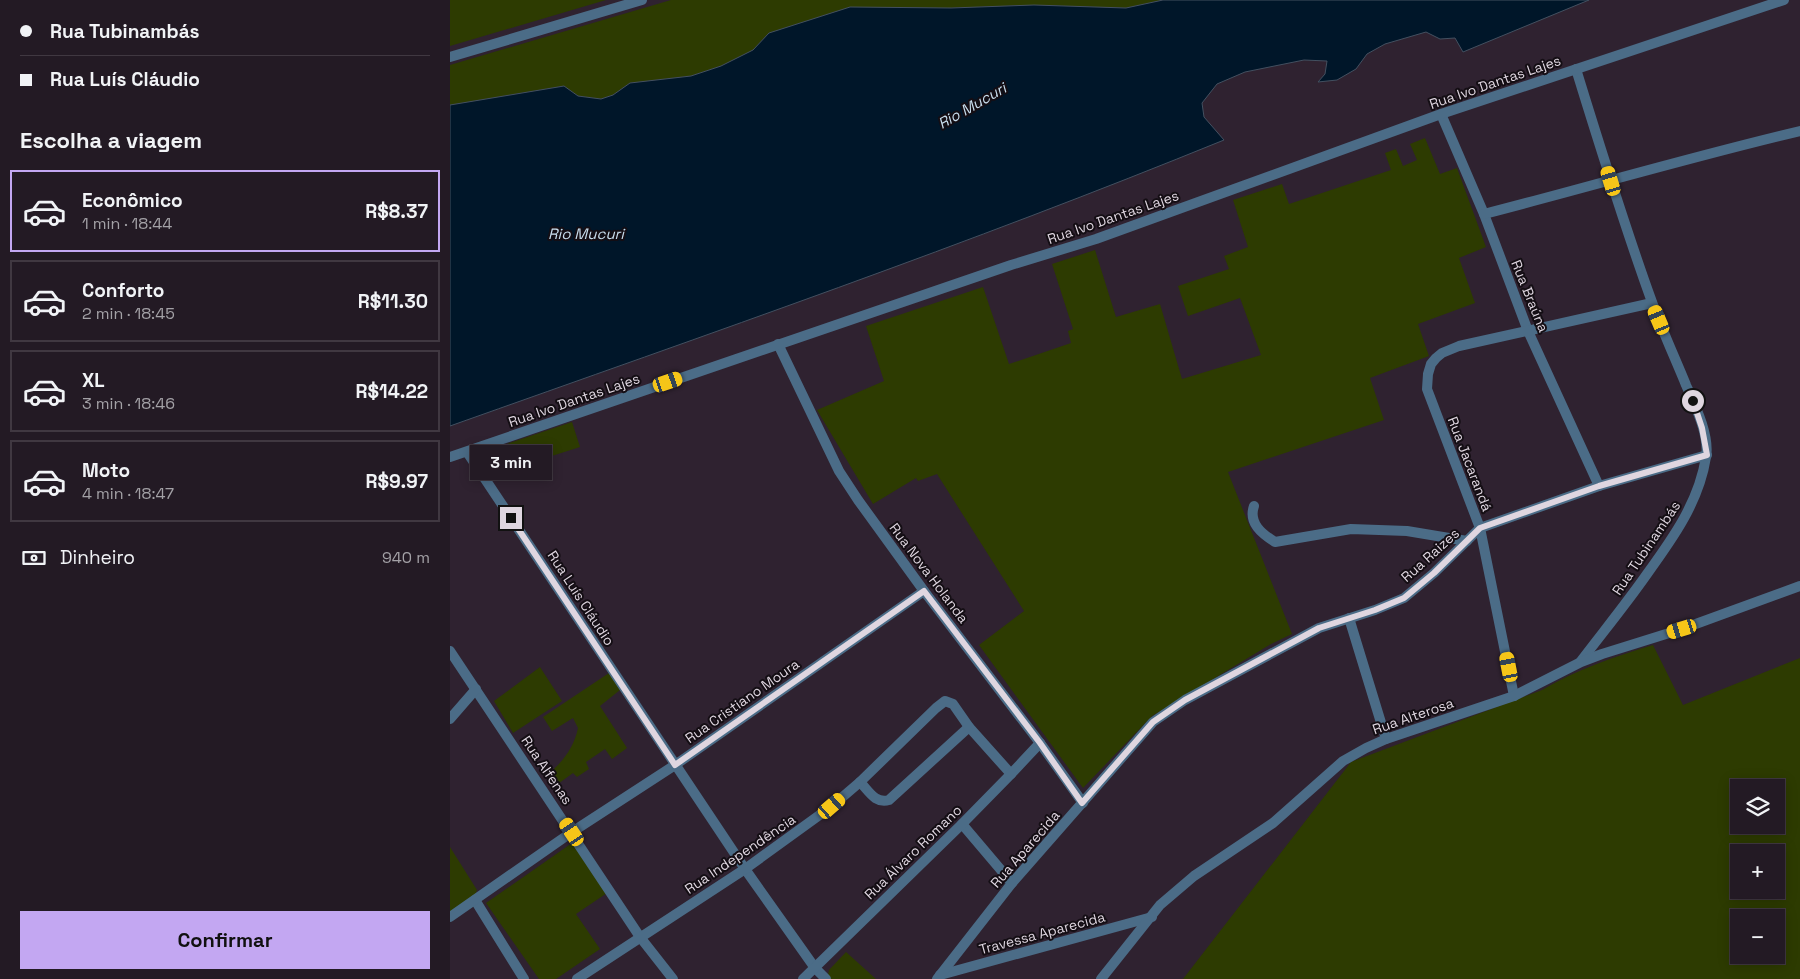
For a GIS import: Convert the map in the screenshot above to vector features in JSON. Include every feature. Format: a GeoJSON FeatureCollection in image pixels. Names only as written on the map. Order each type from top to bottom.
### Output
{"type":"FeatureCollection","features":[{"type":"Feature","properties":{"kind":"street"},"geometry":{"type":"LineString","coordinates":[[450,57],[642,0]]}},
{"type":"Feature","properties":{"kind":"street","name":"Rua Ivo Dantas Lajes"},"geometry":{"type":"LineString","coordinates":[[450,457],[778,344],[1096,239],[1441,114],[1784,0]]}},
{"type":"Feature","properties":{"kind":"street","name":"Rua Tubinambás"},"geometry":{"type":"LineString","coordinates":[[1576,69],[1652,303],[1700,417],[1707,455],[1703,475],[1691,506],[1670,542],[1619,614],[1581,662]]}},
{"type":"Feature","properties":{"kind":"street","name":"Rua Braúna"},"geometry":{"type":"LineString","coordinates":[[1441,114],[1484,214],[1528,331],[1599,486]]}},
{"type":"Feature","properties":{"kind":"street"},"geometry":{"type":"LineString","coordinates":[[1484,214],[1611,181],[1697,156],[1800,131]]}},
{"type":"Feature","properties":{"kind":"street"},"geometry":{"type":"LineString","coordinates":[[1528,331],[1652,303]]}},
{"type":"Feature","properties":{"kind":"street","name":"Rua Jacarandá"},"geometry":{"type":"LineString","coordinates":[[1514,696],[1480,528],[1427,389],[1431,364],[1442,353],[1459,346],[1528,331]]}},
{"type":"Feature","properties":{"kind":"street","name":"Rua Nova Holanda"},"geometry":{"type":"LineString","coordinates":[[778,344],[839,471],[858,500],[924,591],[1040,743],[1082,803]]}},
{"type":"Feature","properties":{"kind":"street","name":"Rua Luís Cláudio"},"geometry":{"type":"LineString","coordinates":[[468,452],[745,869],[815,968],[826,979]]}},
{"type":"Feature","properties":{"kind":"street","name":"Rua Raizes"},"geometry":{"type":"LineString","coordinates":[[1137,739],[1153,722],[1185,700],[1319,628],[1375,610],[1404,598],[1434,573],[1480,528],[1599,486],[1707,455]]}},
{"type":"Feature","properties":{"kind":"street"},"geometry":{"type":"LineString","coordinates":[[1254,506],[1251,514],[1254,524],[1266,537],[1275,542],[1351,529],[1407,531],[1467,541]]}},
{"type":"Feature","properties":{"kind":"street","name":"Rua Alterosa"},"geometry":{"type":"LineString","coordinates":[[1101,979],[1160,905],[1194,876],[1273,823],[1343,762],[1366,748],[1386,739],[1514,696],[1581,662],[1682,629],[1800,586]]}},
{"type":"Feature","properties":{"kind":"street","name":"Rua Cristiano Moura"},"geometry":{"type":"LineString","coordinates":[[450,917],[572,832],[675,765],[924,591]]}},
{"type":"Feature","properties":{"kind":"street"},"geometry":{"type":"LineString","coordinates":[[1349,618],[1386,739]]}},
{"type":"Feature","properties":{"kind":"street","name":"Rua Alfenas"},"geometry":{"type":"LineString","coordinates":[[450,651],[640,937],[673,979]]}},
{"type":"Feature","properties":{"kind":"street"},"geometry":{"type":"LineString","coordinates":[[450,719],[476,689]]}},
{"type":"Feature","properties":{"kind":"street","name":"Rua Independência"},"geometry":{"type":"LineString","coordinates":[[577,979],[745,869],[832,806],[945,701],[953,704],[969,727]]}},
{"type":"Feature","properties":{"kind":"street"},"geometry":{"type":"LineString","coordinates":[[860,782],[876,800],[889,800],[969,727],[1012,774]]}},
{"type":"Feature","properties":{"kind":"street","name":"Rua Aparecida"},"geometry":{"type":"LineString","coordinates":[[938,977],[1012,883],[1137,739]]}},
{"type":"Feature","properties":{"kind":"street","name":"Rua Álvaro Romano"},"geometry":{"type":"LineString","coordinates":[[803,979],[962,824],[1040,743]]}},
{"type":"Feature","properties":{"kind":"street"},"geometry":{"type":"LineString","coordinates":[[962,824],[1012,883]]}},
{"type":"Feature","properties":{"kind":"street"},"geometry":{"type":"LineString","coordinates":[[475,900],[524,979]]}},
{"type":"Feature","properties":{"kind":"street","name":"Travessa Aparecida"},"geometry":{"type":"LineString","coordinates":[[938,977],[1152,917]]}},
{"type":"Feature","properties":{"kind":"green space"},"geometry":{"type":"Polygon","coordinates":[[[450,0],[606,0],[450,46],[450,0]]]}},
{"type":"Feature","properties":{"kind":"green space"},"geometry":{"type":"Polygon","coordinates":[[[671,0],[1163,0],[1126,8],[1034,5],[951,8],[769,33],[753,50],[721,66],[691,76],[630,83],[613,95],[601,99],[578,96],[564,86],[450,105],[450,65],[671,0]]]}},
{"type":"Feature","properties":{"kind":"green space"},"geometry":{"type":"Polygon","coordinates":[[[1425,138],[1440,174],[1457,168],[1486,247],[1459,258],[1475,303],[1418,324],[1429,356],[1370,378],[1384,420],[1228,472],[1292,634],[1271,644],[1152,716],[1083,788],[979,645],[1024,611],[937,474],[918,481],[916,478],[873,504],[817,410],[884,381],[866,326],[983,287],[1009,364],[1071,343],[1068,331],[1073,329],[1052,264],[1095,250],[1116,317],[1160,304],[1182,379],[1261,355],[1240,298],[1188,316],[1178,286],[1229,269],[1224,256],[1248,247],[1233,200],[1282,184],[1289,204],[1391,170],[1385,153],[1396,149],[1403,166],[1417,160],[1410,144],[1425,138]]]}},
{"type":"Feature","properties":{"kind":"green space"},"geometry":{"type":"Polygon","coordinates":[[[572,422],[580,447],[508,470],[492,449],[572,422]]]}},
{"type":"Feature","properties":{"kind":"green space"},"geometry":{"type":"Polygon","coordinates":[[[1653,645],[1683,705],[1800,658],[1800,979],[1183,979],[1351,762],[1542,690],[1582,670],[1653,645]]]}},
{"type":"Feature","properties":{"kind":"green space"},"geometry":{"type":"Polygon","coordinates":[[[540,667],[562,701],[513,733],[494,701],[540,667]]]}},
{"type":"Feature","properties":{"kind":"green space"},"geometry":{"type":"Polygon","coordinates":[[[609,673],[620,690],[600,706],[627,748],[612,759],[605,749],[586,762],[589,769],[577,777],[573,773],[555,786],[548,774],[567,754],[574,742],[578,728],[573,718],[552,731],[543,717],[609,673]]]}},
{"type":"Feature","properties":{"kind":"green space"},"geometry":{"type":"Polygon","coordinates":[[[572,843],[607,893],[576,914],[600,949],[556,979],[539,979],[486,903],[572,843]]]}},
{"type":"Feature","properties":{"kind":"green space"},"geometry":{"type":"Polygon","coordinates":[[[450,847],[477,890],[474,898],[450,913],[450,847]]]}},
{"type":"Feature","properties":{"kind":"green space"},"geometry":{"type":"Polygon","coordinates":[[[846,952],[876,979],[830,979],[828,975],[829,970],[846,952]]]}},
{"type":"Feature","properties":{"kind":"water","name":"Rio Mucuri"},"geometry":{"type":"Polygon","coordinates":[[[1163,0],[1589,0],[1463,52],[1455,38],[1440,39],[1426,32],[1385,44],[1367,54],[1356,69],[1337,80],[1318,82],[1325,74],[1327,61],[1304,60],[1245,72],[1217,84],[1202,103],[1204,117],[1224,140],[935,252],[450,426],[450,105],[564,86],[578,96],[601,99],[613,95],[630,83],[691,76],[721,66],[753,50],[769,33],[850,7],[951,8],[1034,5],[1126,8],[1163,0]]]}},
{"type":"Feature","properties":{"kind":"route"},"geometry":{"type":"LineString","coordinates":[[511,518],[675,765],[924,591],[1040,743],[1082,803],[1153,722],[1185,700],[1319,628],[1375,610],[1404,598],[1434,573],[1480,528],[1599,486],[1707,455],[1700,417],[1693,401]]}}]}
